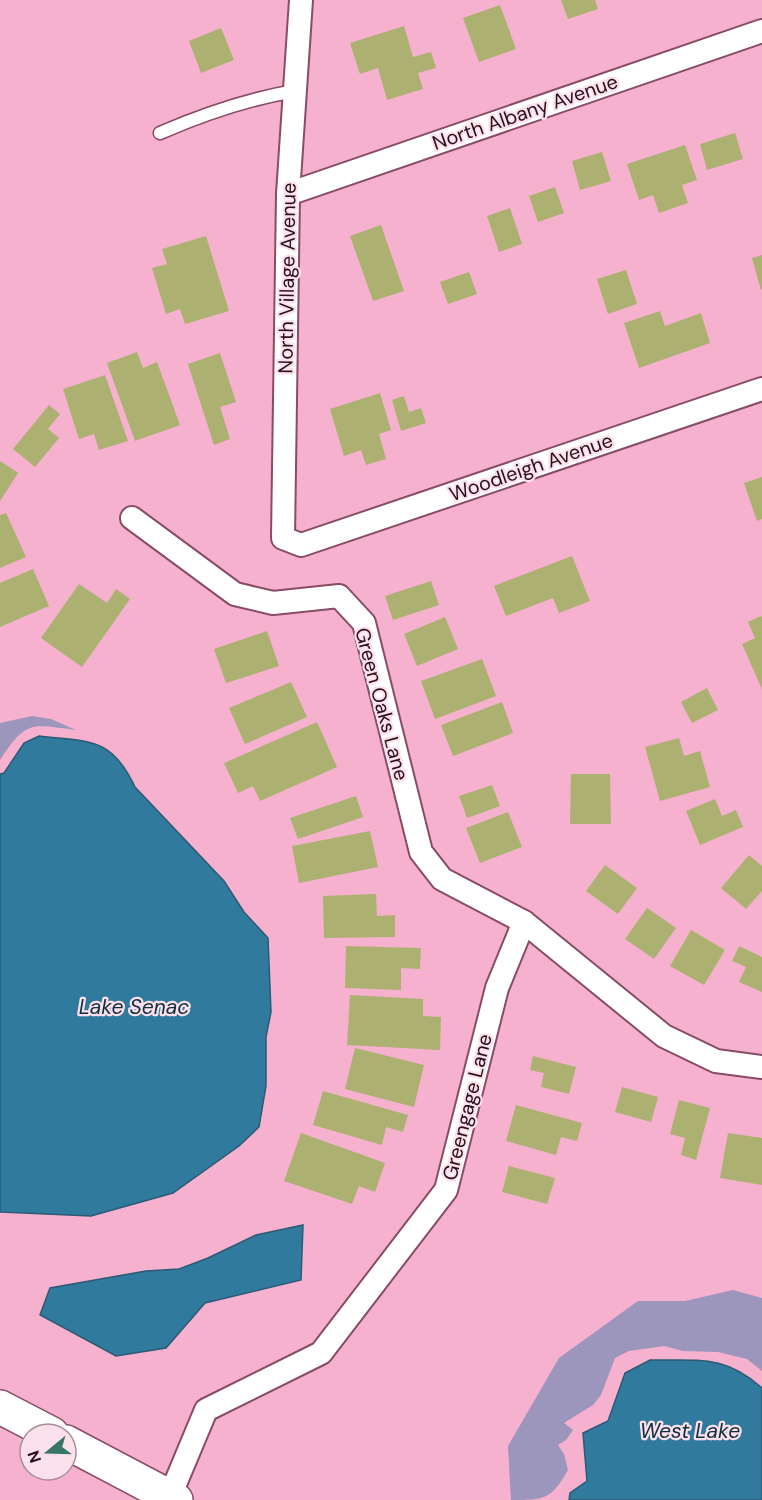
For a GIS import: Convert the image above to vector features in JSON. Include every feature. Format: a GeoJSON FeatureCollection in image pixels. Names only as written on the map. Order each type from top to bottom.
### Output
{"type":"FeatureCollection","features":[{"type":"Feature","properties":{"kind":"main road"},"geometry":{"type":"LineString","coordinates":[[0,1407],[29,1422]]}},
{"type":"Feature","properties":{"kind":"main road"},"geometry":{"type":"LineString","coordinates":[[78,1448],[173,1498]]}},
{"type":"Feature","properties":{"kind":"street","name":"North Village Avenue"},"geometry":{"type":"LineString","coordinates":[[301,0],[288,194],[283,538],[301,545]]}},
{"type":"Feature","properties":{"kind":"street","name":"North Albany Avenue"},"geometry":{"type":"LineString","coordinates":[[288,194],[762,31]]}},
{"type":"Feature","properties":{"kind":"street","name":"Woodleigh Avenue"},"geometry":{"type":"LineString","coordinates":[[301,545],[762,389]]}},
{"type":"Feature","properties":{"kind":"street","name":"Green Oaks Lane"},"geometry":{"type":"LineString","coordinates":[[132,518],[235,594],[273,603],[339,596],[364,623],[421,852],[442,879],[524,922]]}},
{"type":"Feature","properties":{"kind":"street"},"geometry":{"type":"LineString","coordinates":[[524,922],[664,1036],[716,1061],[762,1067]]}},
{"type":"Feature","properties":{"kind":"street","name":"Greengage Lane"},"geometry":{"type":"LineString","coordinates":[[173,1498],[206,1410],[321,1353],[446,1191],[498,988],[524,922]]}},
{"type":"Feature","properties":{"kind":"lane"},"geometry":{"type":"LineString","coordinates":[[159,133],[236,104],[295,91]]}},
{"type":"Feature","properties":{"kind":"shaded area"},"geometry":{"type":"Polygon","coordinates":[[[32,716],[51,719],[76,730],[39,726],[31,728],[17,738],[0,760],[0,723],[32,716]]]}},
{"type":"Feature","properties":{"kind":"shaded area"},"geometry":{"type":"Polygon","coordinates":[[[733,1290],[762,1298],[762,1371],[747,1359],[718,1352],[683,1351],[664,1346],[629,1351],[615,1358],[601,1395],[593,1405],[564,1423],[573,1430],[566,1440],[558,1445],[564,1454],[568,1470],[557,1487],[551,1493],[539,1498],[511,1500],[508,1446],[559,1358],[638,1301],[685,1301],[733,1290]]]}},
{"type":"Feature","properties":{"kind":"water","name":"Lake Senac"},"geometry":{"type":"Polygon","coordinates":[[[39,736],[85,741],[107,750],[117,758],[135,787],[224,881],[244,912],[268,938],[271,1012],[266,1037],[266,1086],[259,1127],[239,1146],[173,1193],[91,1216],[0,1212],[0,774],[4,773],[24,743],[39,736]]]}},
{"type":"Feature","properties":{"kind":"water"},"geometry":{"type":"Polygon","coordinates":[[[303,1225],[301,1280],[205,1303],[166,1348],[116,1356],[40,1315],[50,1288],[146,1271],[179,1269],[256,1235],[303,1225]]]}},
{"type":"Feature","properties":{"kind":"water","name":"West Lake"},"geometry":{"type":"Polygon","coordinates":[[[650,1360],[697,1360],[723,1364],[748,1377],[762,1388],[762,1500],[569,1500],[570,1493],[587,1481],[583,1433],[608,1421],[625,1373],[650,1360]]]}},
{"type":"Feature","properties":{"kind":"building"},"geometry":{"type":"Polygon","coordinates":[[[561,0],[595,0],[598,9],[568,19],[561,0]]]}},
{"type":"Feature","properties":{"kind":"building"},"geometry":{"type":"Polygon","coordinates":[[[500,5],[516,49],[479,62],[463,18],[500,5]]]}},
{"type":"Feature","properties":{"kind":"building"},"geometry":{"type":"Polygon","coordinates":[[[404,26],[413,57],[431,52],[436,68],[418,73],[423,89],[387,100],[378,68],[360,74],[350,43],[404,26]]]}},
{"type":"Feature","properties":{"kind":"building"},"geometry":{"type":"Polygon","coordinates":[[[221,28],[234,60],[201,73],[189,41],[221,28]]]}},
{"type":"Feature","properties":{"kind":"building"},"geometry":{"type":"Polygon","coordinates":[[[735,133],[743,159],[707,170],[700,144],[735,133]]]}},
{"type":"Feature","properties":{"kind":"building"},"geometry":{"type":"Polygon","coordinates":[[[685,145],[697,180],[682,185],[688,203],[659,213],[653,195],[639,200],[627,164],[685,145]]]}},
{"type":"Feature","properties":{"kind":"building"},"geometry":{"type":"Polygon","coordinates":[[[602,152],[611,181],[580,190],[572,161],[602,152]]]}},
{"type":"Feature","properties":{"kind":"building"},"geometry":{"type":"Polygon","coordinates":[[[555,187],[564,213],[538,222],[529,196],[555,187]]]}},
{"type":"Feature","properties":{"kind":"building"},"geometry":{"type":"Polygon","coordinates":[[[510,208],[522,244],[499,252],[487,216],[510,208]]]}},
{"type":"Feature","properties":{"kind":"building"},"geometry":{"type":"Polygon","coordinates":[[[381,225],[404,291],[373,301],[350,236],[381,225]]]}},
{"type":"Feature","properties":{"kind":"building"},"geometry":{"type":"Polygon","coordinates":[[[206,236],[229,311],[185,324],[180,309],[166,314],[152,268],[167,264],[162,249],[206,236]]]}},
{"type":"Feature","properties":{"kind":"building"},"geometry":{"type":"Polygon","coordinates":[[[762,255],[762,289],[761,290],[752,258],[762,255]]]}},
{"type":"Feature","properties":{"kind":"building"},"geometry":{"type":"Polygon","coordinates":[[[626,270],[637,304],[608,314],[597,279],[626,270]]]}},
{"type":"Feature","properties":{"kind":"building"},"geometry":{"type":"Polygon","coordinates":[[[469,272],[477,294],[448,304],[440,282],[469,272]]]}},
{"type":"Feature","properties":{"kind":"building"},"geometry":{"type":"Polygon","coordinates":[[[660,311],[665,326],[701,313],[710,343],[639,368],[624,323],[660,311]]]}},
{"type":"Feature","properties":{"kind":"building"},"geometry":{"type":"Polygon","coordinates":[[[137,352],[143,368],[157,362],[180,425],[135,441],[107,363],[137,352]]]}},
{"type":"Feature","properties":{"kind":"building"},"geometry":{"type":"Polygon","coordinates":[[[220,353],[236,402],[220,407],[230,439],[214,445],[188,364],[220,353]]]}},
{"type":"Feature","properties":{"kind":"building"},"geometry":{"type":"Polygon","coordinates":[[[105,375],[128,441],[99,450],[94,434],[79,439],[63,389],[105,375]]]}},
{"type":"Feature","properties":{"kind":"building"},"geometry":{"type":"Polygon","coordinates":[[[380,393],[391,430],[379,434],[386,459],[366,465],[361,450],[344,456],[330,409],[380,393]]]}},
{"type":"Feature","properties":{"kind":"building"},"geometry":{"type":"Polygon","coordinates":[[[404,396],[409,412],[421,408],[426,423],[401,431],[392,400],[404,396]]]}},
{"type":"Feature","properties":{"kind":"building"},"geometry":{"type":"Polygon","coordinates":[[[49,405],[60,414],[48,429],[59,438],[35,467],[13,449],[49,405]]]}},
{"type":"Feature","properties":{"kind":"building"},"geometry":{"type":"Polygon","coordinates":[[[0,461],[18,473],[0,501],[0,461]]]}},
{"type":"Feature","properties":{"kind":"building"},"geometry":{"type":"Polygon","coordinates":[[[762,477],[762,519],[757,521],[744,483],[762,477]]]}},
{"type":"Feature","properties":{"kind":"building"},"geometry":{"type":"Polygon","coordinates":[[[6,513],[26,557],[0,568],[0,515],[6,513]]]}},
{"type":"Feature","properties":{"kind":"building"},"geometry":{"type":"Polygon","coordinates":[[[572,556],[590,601],[559,613],[553,598],[506,616],[494,586],[572,556]]]}},
{"type":"Feature","properties":{"kind":"building"},"geometry":{"type":"Polygon","coordinates":[[[33,569],[49,606],[0,627],[0,583],[33,569]]]}},
{"type":"Feature","properties":{"kind":"building"},"geometry":{"type":"Polygon","coordinates":[[[431,581],[439,605],[393,620],[385,596],[431,581]]]}},
{"type":"Feature","properties":{"kind":"building"},"geometry":{"type":"Polygon","coordinates":[[[79,584],[107,603],[116,589],[130,599],[82,667],[41,638],[79,584]]]}},
{"type":"Feature","properties":{"kind":"building"},"geometry":{"type":"Polygon","coordinates":[[[761,616],[762,689],[742,644],[755,638],[748,622],[761,616]]]}},
{"type":"Feature","properties":{"kind":"building"},"geometry":{"type":"Polygon","coordinates":[[[445,617],[458,649],[417,666],[404,634],[445,617]]]}},
{"type":"Feature","properties":{"kind":"building"},"geometry":{"type":"Polygon","coordinates":[[[267,631],[279,666],[226,683],[214,649],[267,631]]]}},
{"type":"Feature","properties":{"kind":"building"},"geometry":{"type":"Polygon","coordinates":[[[482,659],[496,696],[435,719],[421,681],[482,659]]]}},
{"type":"Feature","properties":{"kind":"building"},"geometry":{"type":"Polygon","coordinates":[[[291,682],[307,717],[245,744],[229,708],[291,682]]]}},
{"type":"Feature","properties":{"kind":"building"},"geometry":{"type":"Polygon","coordinates":[[[707,688],[718,710],[692,723],[681,702],[707,688]]]}},
{"type":"Feature","properties":{"kind":"building"},"geometry":{"type":"Polygon","coordinates":[[[502,702],[513,733],[453,756],[441,725],[502,702]]]}},
{"type":"Feature","properties":{"kind":"building"},"geometry":{"type":"Polygon","coordinates":[[[317,722],[337,767],[260,801],[253,786],[238,793],[224,763],[317,722]]]}},
{"type":"Feature","properties":{"kind":"building"},"geometry":{"type":"Polygon","coordinates":[[[679,738],[684,756],[700,751],[710,787],[660,801],[645,747],[679,738]]]}},
{"type":"Feature","properties":{"kind":"building"},"geometry":{"type":"Polygon","coordinates":[[[571,774],[610,774],[611,824],[570,824],[571,774]]]}},
{"type":"Feature","properties":{"kind":"building"},"geometry":{"type":"Polygon","coordinates":[[[492,785],[500,806],[467,818],[459,796],[492,785]]]}},
{"type":"Feature","properties":{"kind":"building"},"geometry":{"type":"Polygon","coordinates":[[[356,796],[363,817],[298,839],[290,818],[356,796]]]}},
{"type":"Feature","properties":{"kind":"building"},"geometry":{"type":"Polygon","coordinates":[[[715,799],[722,816],[736,810],[743,827],[700,845],[686,811],[715,799]]]}},
{"type":"Feature","properties":{"kind":"building"},"geometry":{"type":"Polygon","coordinates":[[[508,812],[522,847],[480,863],[466,828],[508,812]]]}},
{"type":"Feature","properties":{"kind":"building"},"geometry":{"type":"Polygon","coordinates":[[[370,831],[378,867],[299,883],[292,846],[370,831]]]}},
{"type":"Feature","properties":{"kind":"building"},"geometry":{"type":"Polygon","coordinates":[[[749,855],[762,866],[762,891],[746,909],[721,888],[749,855]]]}},
{"type":"Feature","properties":{"kind":"building"},"geometry":{"type":"Polygon","coordinates":[[[605,865],[637,888],[618,914],[586,891],[605,865]]]}},
{"type":"Feature","properties":{"kind":"building"},"geometry":{"type":"Polygon","coordinates":[[[376,894],[377,916],[395,915],[395,937],[324,938],[323,896],[376,894]]]}},
{"type":"Feature","properties":{"kind":"building"},"geometry":{"type":"Polygon","coordinates":[[[647,908],[676,928],[654,959],[625,939],[647,908]]]}},
{"type":"Feature","properties":{"kind":"building"},"geometry":{"type":"Polygon","coordinates":[[[691,930],[725,950],[704,985],[670,966],[691,930]]]}},
{"type":"Feature","properties":{"kind":"building"},"geometry":{"type":"Polygon","coordinates":[[[346,946],[421,948],[420,969],[401,968],[401,990],[345,988],[346,946]]]}},
{"type":"Feature","properties":{"kind":"building"},"geometry":{"type":"Polygon","coordinates":[[[739,946],[762,957],[762,992],[739,982],[746,967],[732,961],[739,946]]]}},
{"type":"Feature","properties":{"kind":"building"},"geometry":{"type":"Polygon","coordinates":[[[350,995],[423,999],[423,1016],[441,1017],[440,1050],[347,1045],[350,995]]]}},
{"type":"Feature","properties":{"kind":"building"},"geometry":{"type":"Polygon","coordinates":[[[355,1048],[424,1065],[414,1107],[345,1089],[355,1048]]]}},
{"type":"Feature","properties":{"kind":"building"},"geometry":{"type":"Polygon","coordinates":[[[533,1056],[576,1067],[569,1094],[541,1087],[544,1073],[530,1070],[533,1056]]]}},
{"type":"Feature","properties":{"kind":"building"},"geometry":{"type":"Polygon","coordinates":[[[622,1087],[658,1097],[651,1122],[615,1112],[622,1087]]]}},
{"type":"Feature","properties":{"kind":"building"},"geometry":{"type":"Polygon","coordinates":[[[323,1091],[408,1115],[403,1132],[386,1127],[382,1145],[313,1125],[323,1091]]]}},
{"type":"Feature","properties":{"kind":"building"},"geometry":{"type":"Polygon","coordinates":[[[679,1100],[710,1108],[696,1160],[681,1155],[685,1138],[670,1134],[679,1100]]]}},
{"type":"Feature","properties":{"kind":"building"},"geometry":{"type":"Polygon","coordinates":[[[516,1105],[582,1123],[577,1141],[561,1137],[556,1155],[506,1141],[516,1105]]]}},
{"type":"Feature","properties":{"kind":"building"},"geometry":{"type":"Polygon","coordinates":[[[301,1133],[385,1163],[375,1192],[359,1186],[352,1204],[284,1181],[301,1133]]]}},
{"type":"Feature","properties":{"kind":"building"},"geometry":{"type":"Polygon","coordinates":[[[728,1133],[762,1138],[762,1185],[720,1178],[728,1133]]]}},
{"type":"Feature","properties":{"kind":"building"},"geometry":{"type":"Polygon","coordinates":[[[509,1166],[555,1178],[547,1204],[502,1192],[509,1166]]]}}]}
